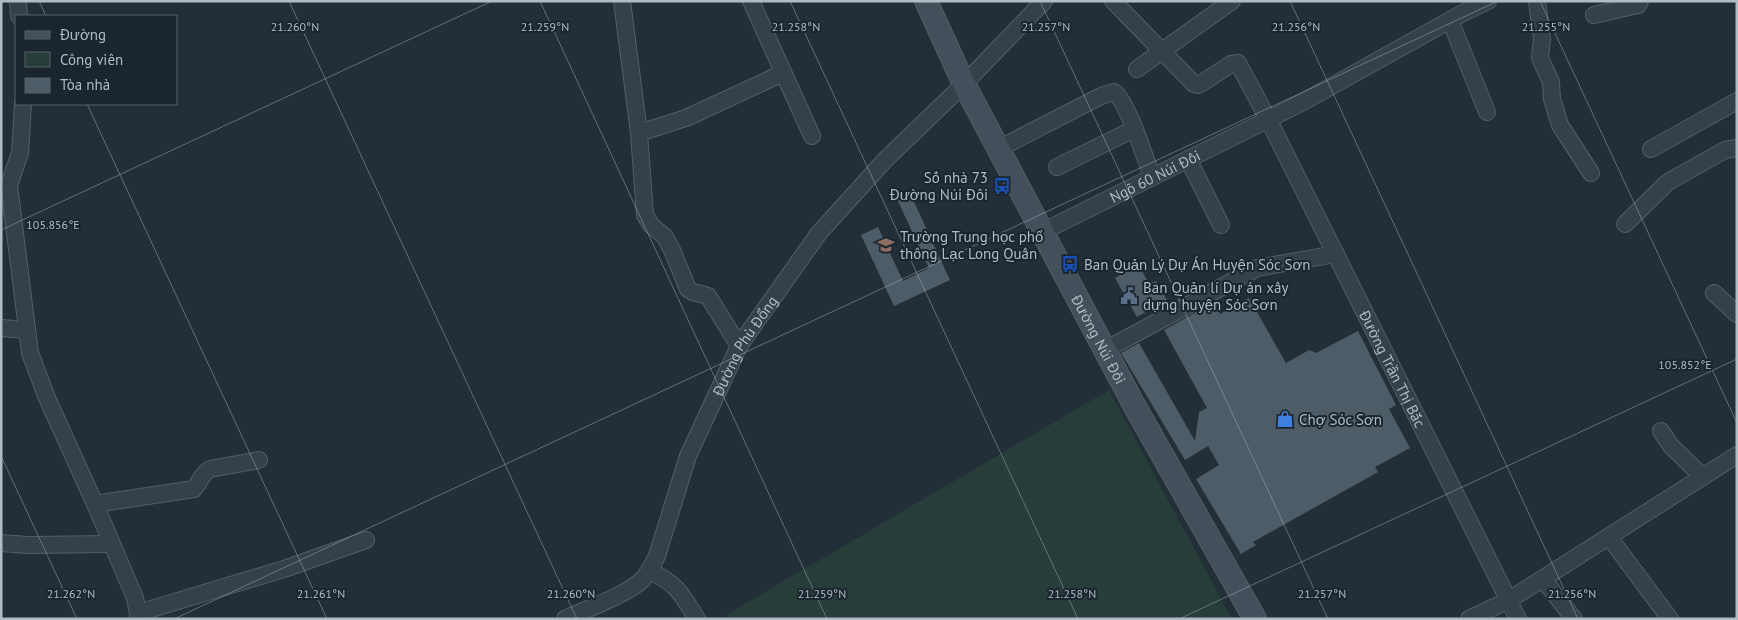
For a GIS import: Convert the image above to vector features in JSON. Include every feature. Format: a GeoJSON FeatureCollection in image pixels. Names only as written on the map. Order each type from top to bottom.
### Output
{"type":"FeatureCollection","features":[{"type":"Feature","properties":{"kind":"main road","name":"Đường Núi Đôi"},"geometry":{"type":"LineString","coordinates":[[926,1],[964,84],[1134,405],[1255,619]]}},
{"type":"Feature","properties":{"kind":"street"},"geometry":{"type":"LineString","coordinates":[[18,1],[19,15]]}},
{"type":"Feature","properties":{"kind":"street"},"geometry":{"type":"LineString","coordinates":[[622,1],[639,133],[645,215],[651,225],[665,237],[688,289],[708,296],[739,346]]}},
{"type":"Feature","properties":{"kind":"street"},"geometry":{"type":"LineString","coordinates":[[751,1],[812,136]]}},
{"type":"Feature","properties":{"kind":"street","name":"Đường Phù Đổng"},"geometry":{"type":"LineString","coordinates":[[565,619],[630,590],[650,571],[657,556],[688,456],[739,346],[819,232],[886,159],[964,84],[1044,1]]}},
{"type":"Feature","properties":{"kind":"street"},"geometry":{"type":"LineString","coordinates":[[1113,1],[1161,52]]}},
{"type":"Feature","properties":{"kind":"street"},"geometry":{"type":"LineString","coordinates":[[1137,69],[1232,1]]}},
{"type":"Feature","properties":{"kind":"street","name":"Ngõ 60 Núi Đôi"},"geometry":{"type":"LineString","coordinates":[[1042,232],[1302,102],[1488,1]]}},
{"type":"Feature","properties":{"kind":"street"},"geometry":{"type":"LineString","coordinates":[[1537,1],[1542,39],[1540,58],[1551,82],[1552,99],[1560,125],[1590,173]]}},
{"type":"Feature","properties":{"kind":"street"},"geometry":{"type":"LineString","coordinates":[[1594,15],[1638,5],[1640,1]]}},
{"type":"Feature","properties":{"kind":"street"},"geometry":{"type":"LineString","coordinates":[[1450,20],[1487,112]]}},
{"type":"Feature","properties":{"kind":"street","name":"Đường Trần Thị Bắc"},"geometry":{"type":"LineString","coordinates":[[1161,52],[1194,84],[1198,85],[1231,64],[1238,63],[1336,254],[1518,619]]}},
{"type":"Feature","properties":{"kind":"street"},"geometry":{"type":"LineString","coordinates":[[639,133],[686,118],[783,73]]}},
{"type":"Feature","properties":{"kind":"street"},"geometry":{"type":"LineString","coordinates":[[998,149],[1101,96],[1114,92],[1121,100],[1152,176]]}},
{"type":"Feature","properties":{"kind":"street"},"geometry":{"type":"LineString","coordinates":[[1651,149],[1737,101]]}},
{"type":"Feature","properties":{"kind":"street"},"geometry":{"type":"LineString","coordinates":[[23,105],[20,153],[5,185],[30,354],[47,398],[135,598],[139,616],[366,540]]}},
{"type":"Feature","properties":{"kind":"street"},"geometry":{"type":"LineString","coordinates":[[1057,167],[1134,130]]}},
{"type":"Feature","properties":{"kind":"street"},"geometry":{"type":"LineString","coordinates":[[1625,224],[1668,182],[1725,150],[1737,148]]}},
{"type":"Feature","properties":{"kind":"street"},"geometry":{"type":"LineString","coordinates":[[1188,158],[1221,225]]}},
{"type":"Feature","properties":{"kind":"street"},"geometry":{"type":"LineString","coordinates":[[1105,350],[1257,268],[1336,254]]}},
{"type":"Feature","properties":{"kind":"street"},"geometry":{"type":"LineString","coordinates":[[1714,293],[1737,314]]}},
{"type":"Feature","properties":{"kind":"street"},"geometry":{"type":"LineString","coordinates":[[1,328],[27,330]]}},
{"type":"Feature","properties":{"kind":"street"},"geometry":{"type":"LineString","coordinates":[[1661,431],[1671,446],[1703,477]]}},
{"type":"Feature","properties":{"kind":"street"},"geometry":{"type":"LineString","coordinates":[[1469,619],[1510,600],[1737,455]]}},
{"type":"Feature","properties":{"kind":"street"},"geometry":{"type":"LineString","coordinates":[[95,504],[194,489],[203,473],[210,469],[259,460]]}},
{"type":"Feature","properties":{"kind":"street"},"geometry":{"type":"LineString","coordinates":[[1609,536],[1670,619]]}},
{"type":"Feature","properties":{"kind":"street"},"geometry":{"type":"LineString","coordinates":[[1,543],[28,545],[112,544]]}},
{"type":"Feature","properties":{"kind":"street"},"geometry":{"type":"LineString","coordinates":[[650,571],[668,580],[680,591],[697,619]]}},
{"type":"Feature","properties":{"kind":"street"},"geometry":{"type":"LineString","coordinates":[[1543,579],[1574,619]]}},
{"type":"Feature","properties":{"kind":"green space"},"geometry":{"type":"Polygon","coordinates":[[[1109,390],[1232,619],[728,619],[726,615],[1109,390]]]}},
{"type":"Feature","properties":{"kind":"building"},"geometry":{"type":"Polygon","coordinates":[[[909,191],[950,280],[894,306],[861,235],[878,227],[903,281],[929,268],[896,197],[909,191]]]}},
{"type":"Feature","properties":{"kind":"building"},"geometry":{"type":"Polygon","coordinates":[[[1139,265],[1149,284],[1156,281],[1167,300],[1137,317],[1115,278],[1139,265]]]}},
{"type":"Feature","properties":{"kind":"building","name":"Chợ Sóc Sơn"},"geometry":{"type":"Polygon","coordinates":[[[1249,298],[1286,363],[1309,350],[1316,353],[1358,331],[1396,405],[1389,409],[1410,448],[1375,467],[1378,472],[1253,542],[1256,545],[1241,554],[1196,479],[1219,465],[1208,446],[1185,460],[1121,353],[1139,343],[1195,441],[1199,412],[1207,408],[1164,330],[1214,302],[1220,314],[1249,298]]]}},
{"type":"Feature","properties":{"kind":"place","name":"Số nhà 73 Đường Núi Đôi"},"geometry":{"type":"Point","coordinates":[1002,186]}},
{"type":"Feature","properties":{"kind":"place","name":"Trường Trung học phổ thông Lạc Long Quân"},"geometry":{"type":"Point","coordinates":[886,245]}},
{"type":"Feature","properties":{"kind":"place","name":"Ban Quản Lý Dự Án Huyện Sóc Sơn"},"geometry":{"type":"Point","coordinates":[1070,264]}},
{"type":"Feature","properties":{"kind":"place","name":"Ban Quản lí Dự án xây dựng huyện Sóc Sơn"},"geometry":{"type":"Point","coordinates":[1129,296]}},
{"type":"Feature","properties":{"kind":"place","name":"Chợ Sóc Sơn"},"geometry":{"type":"Point","coordinates":[1285,419]}}]}
